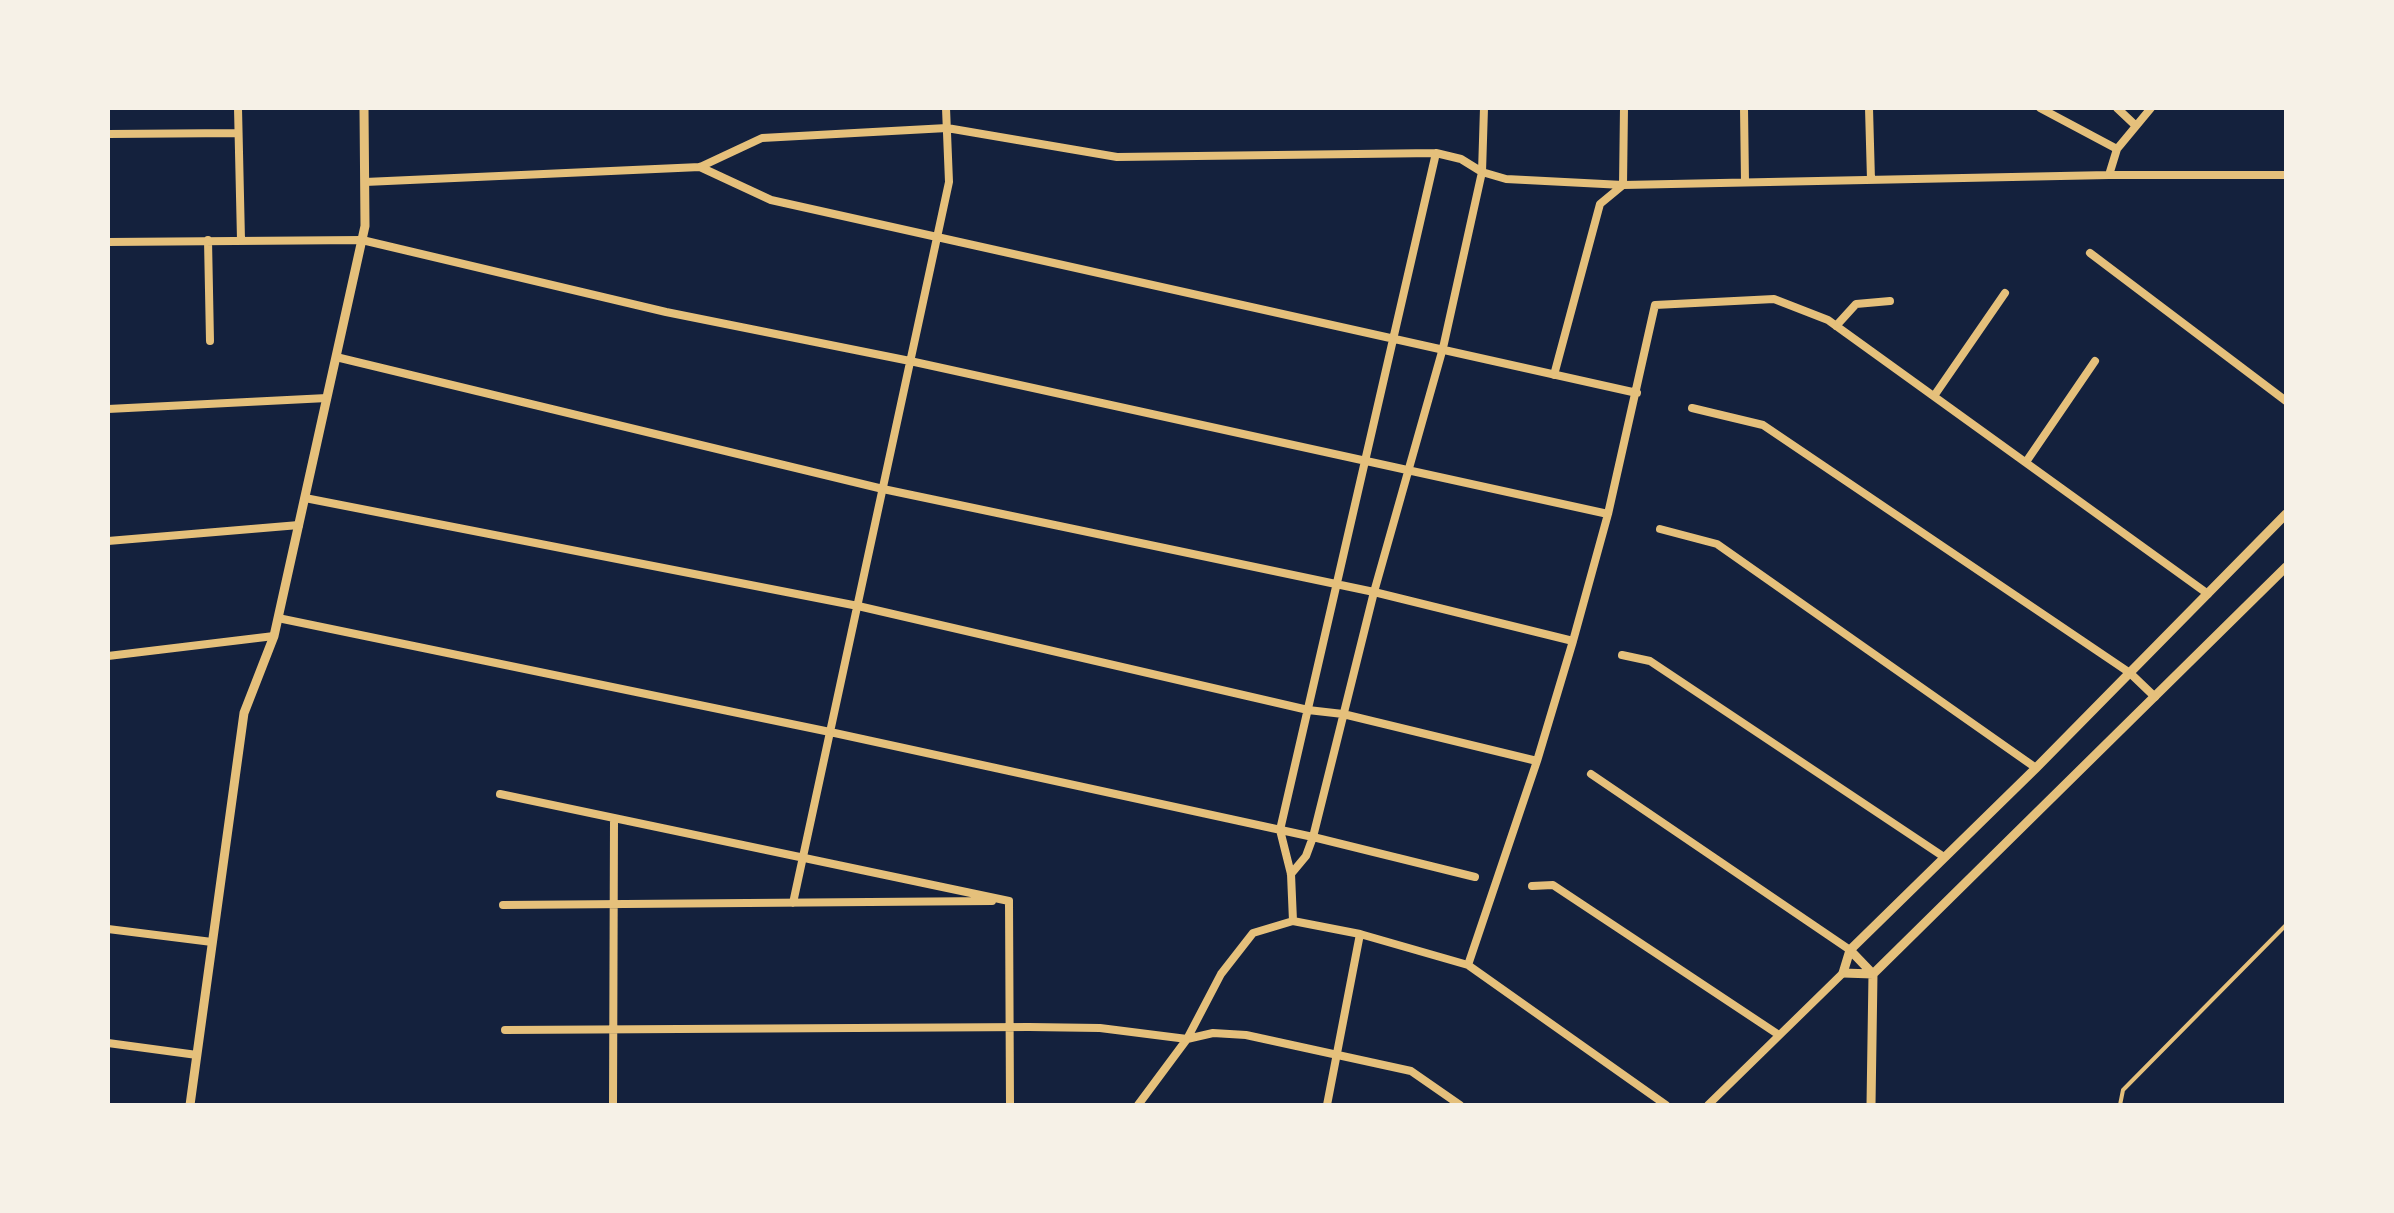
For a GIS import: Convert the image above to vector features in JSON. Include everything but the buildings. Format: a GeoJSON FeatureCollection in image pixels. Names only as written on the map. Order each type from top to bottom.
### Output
{"type":"FeatureCollection","features":[{"type":"Feature","properties":{"kind":"street"},"geometry":{"type":"LineString","coordinates":[[238,108],[241,240]]}},
{"type":"Feature","properties":{"kind":"street"},"geometry":{"type":"LineString","coordinates":[[190,1105],[244,713],[274,636],[365,226],[364,108]]}},
{"type":"Feature","properties":{"kind":"street"},"geometry":{"type":"LineString","coordinates":[[793,903],[949,182],[946,108]]}},
{"type":"Feature","properties":{"kind":"street"},"geometry":{"type":"LineString","coordinates":[[1291,874],[1306,856],[1313,837],[1374,592],[1443,348],[1482,172],[1484,108]]}},
{"type":"Feature","properties":{"kind":"street"},"geometry":{"type":"LineString","coordinates":[[1554,375],[1600,204],[1623,185],[1624,108]]}},
{"type":"Feature","properties":{"kind":"street"},"geometry":{"type":"LineString","coordinates":[[1744,108],[1745,182]]}},
{"type":"Feature","properties":{"kind":"street"},"geometry":{"type":"LineString","coordinates":[[1869,108],[1871,180]]}},
{"type":"Feature","properties":{"kind":"street"},"geometry":{"type":"LineString","coordinates":[[2040,108],[2117,149]]}},
{"type":"Feature","properties":{"kind":"street"},"geometry":{"type":"LineString","coordinates":[[2117,108],[2135,125]]}},
{"type":"Feature","properties":{"kind":"street"},"geometry":{"type":"LineString","coordinates":[[2109,175],[2117,149],[2148,112]]}},
{"type":"Feature","properties":{"kind":"street"},"geometry":{"type":"LineString","coordinates":[[365,182],[700,167],[762,138],[947,128],[1117,157],[1436,153],[1461,159],[1482,172],[1506,179],[1623,185],[2109,175],[2286,175]]}},
{"type":"Feature","properties":{"kind":"street"},"geometry":{"type":"LineString","coordinates":[[108,134],[238,133]]}},
{"type":"Feature","properties":{"kind":"street"},"geometry":{"type":"LineString","coordinates":[[1293,921],[1291,874],[1280,830],[1436,153]]}},
{"type":"Feature","properties":{"kind":"street"},"geometry":{"type":"LineString","coordinates":[[700,167],[771,200],[1637,393]]}},
{"type":"Feature","properties":{"kind":"street"},"geometry":{"type":"LineString","coordinates":[[208,240],[210,341]]}},
{"type":"Feature","properties":{"kind":"street"},"geometry":{"type":"LineString","coordinates":[[108,242],[362,240],[666,312],[910,361],[1608,514]]}},
{"type":"Feature","properties":{"kind":"street"},"geometry":{"type":"LineString","coordinates":[[2090,253],[2286,401]]}},
{"type":"Feature","properties":{"kind":"street"},"geometry":{"type":"LineString","coordinates":[[1934,396],[2005,293]]}},
{"type":"Feature","properties":{"kind":"street"},"geometry":{"type":"LineString","coordinates":[[1468,965],[1537,761],[1573,641],[1608,514],[1655,305],[1774,299],[1828,320],[2208,594]]}},
{"type":"Feature","properties":{"kind":"street"},"geometry":{"type":"LineString","coordinates":[[1836,326],[1856,304],[1890,301]]}},
{"type":"Feature","properties":{"kind":"street"},"geometry":{"type":"LineString","coordinates":[[336,357],[883,489],[1374,592],[1573,641]]}},
{"type":"Feature","properties":{"kind":"street"},"geometry":{"type":"LineString","coordinates":[[2026,462],[2095,361]]}},
{"type":"Feature","properties":{"kind":"street"},"geometry":{"type":"LineString","coordinates":[[108,409],[327,398]]}},
{"type":"Feature","properties":{"kind":"street"},"geometry":{"type":"LineString","coordinates":[[1692,408],[1763,425],[2130,673],[2155,697]]}},
{"type":"Feature","properties":{"kind":"street"},"geometry":{"type":"LineString","coordinates":[[305,498],[858,606],[1308,710],[1343,714],[1537,761]]}},
{"type":"Feature","properties":{"kind":"street"},"geometry":{"type":"LineString","coordinates":[[1708,1105],[1843,973],[1850,950],[2036,768],[2286,514]]}},
{"type":"Feature","properties":{"kind":"street"},"geometry":{"type":"LineString","coordinates":[[108,541],[299,525]]}},
{"type":"Feature","properties":{"kind":"street"},"geometry":{"type":"LineString","coordinates":[[1660,529],[1717,544],[2036,768]]}},
{"type":"Feature","properties":{"kind":"street"},"geometry":{"type":"LineString","coordinates":[[1871,1105],[1873,974],[2286,567]]}},
{"type":"Feature","properties":{"kind":"street"},"geometry":{"type":"LineString","coordinates":[[278,618],[830,732],[1313,837],[1475,877]]}},
{"type":"Feature","properties":{"kind":"street"},"geometry":{"type":"LineString","coordinates":[[108,656],[274,636]]}},
{"type":"Feature","properties":{"kind":"street"},"geometry":{"type":"LineString","coordinates":[[1622,655],[1650,661],[1944,857]]}},
{"type":"Feature","properties":{"kind":"street"},"geometry":{"type":"LineString","coordinates":[[1591,774],[1850,950],[1873,974]]}},
{"type":"Feature","properties":{"kind":"street"},"geometry":{"type":"LineString","coordinates":[[500,794],[1009,901]]}},
{"type":"Feature","properties":{"kind":"street"},"geometry":{"type":"LineString","coordinates":[[613,1105],[614,819]]}},
{"type":"Feature","properties":{"kind":"street"},"geometry":{"type":"LineString","coordinates":[[1532,886],[1553,885],[1779,1035]]}},
{"type":"Feature","properties":{"kind":"street"},"geometry":{"type":"LineString","coordinates":[[503,905],[1009,901]]}},
{"type":"Feature","properties":{"kind":"street"},"geometry":{"type":"LineString","coordinates":[[1009,901],[1010,1105]]}},
{"type":"Feature","properties":{"kind":"street"},"geometry":{"type":"LineString","coordinates":[[1138,1105],[1187,1039],[1221,974],[1253,933],[1293,921],[1360,934],[1468,965],[1666,1105]]}},
{"type":"Feature","properties":{"kind":"street"},"geometry":{"type":"LineString","coordinates":[[108,929],[212,942]]}},
{"type":"Feature","properties":{"kind":"street"},"geometry":{"type":"LineString","coordinates":[[1327,1105],[1360,934]]}},
{"type":"Feature","properties":{"kind":"street"},"geometry":{"type":"LineString","coordinates":[[1843,973],[1873,974]]}},
{"type":"Feature","properties":{"kind":"street"},"geometry":{"type":"LineString","coordinates":[[505,1030],[1100,1028],[1187,1039],[1213,1033],[1246,1035],[1411,1071],[1460,1105]]}},
{"type":"Feature","properties":{"kind":"street"},"geometry":{"type":"LineString","coordinates":[[108,1043],[197,1055]]}},
{"type":"Feature","properties":{"kind":"lane"},"geometry":{"type":"LineString","coordinates":[[2120,1105],[2123,1090],[2286,925]]}}]}
